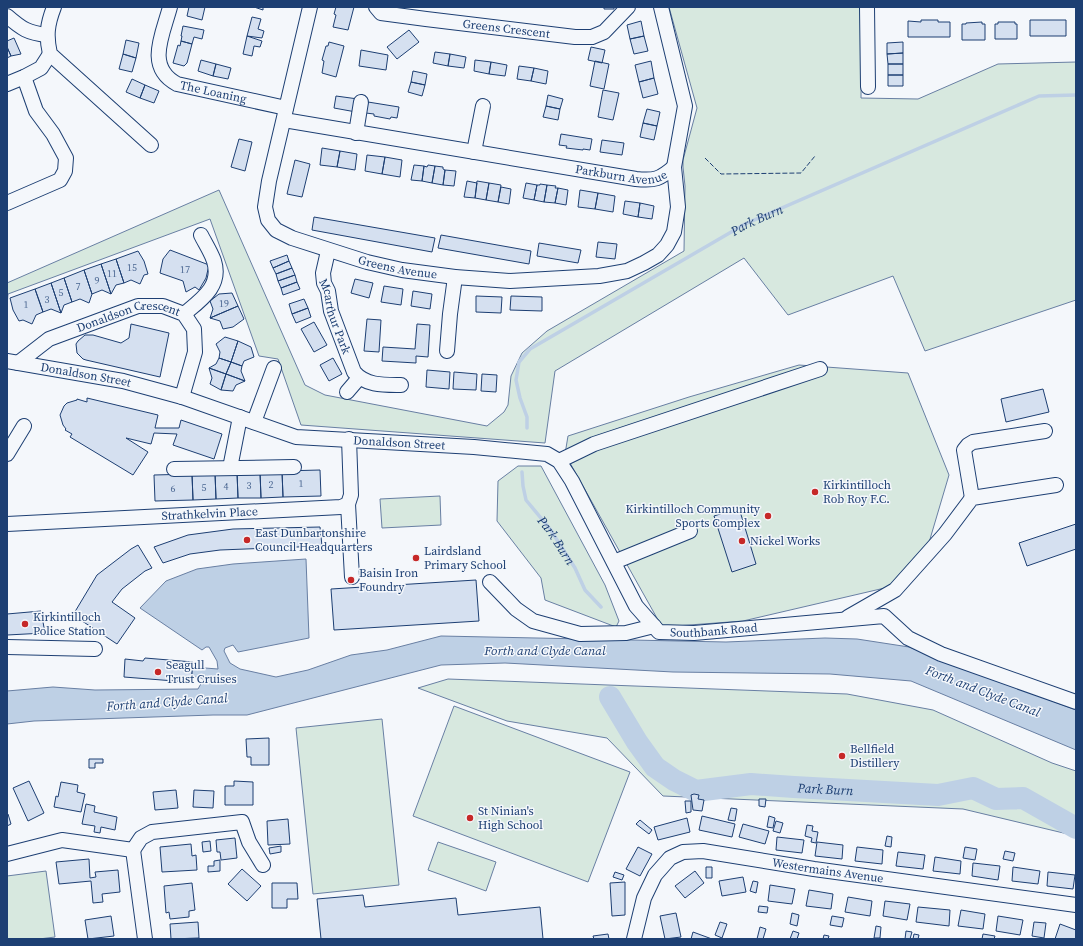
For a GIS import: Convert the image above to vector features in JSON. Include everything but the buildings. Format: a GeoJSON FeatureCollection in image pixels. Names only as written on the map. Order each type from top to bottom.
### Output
{"type":"FeatureCollection","features":[{"type":"Feature","properties":{"kind":"street"},"geometry":{"type":"LineString","coordinates":[[54,7],[48,23],[47,41],[50,54],[151,145]]}},
{"type":"Feature","properties":{"kind":"street","name":"The Loaning"},"geometry":{"type":"LineString","coordinates":[[170,7],[160,44],[158,60],[161,69],[170,80],[177,84],[285,114]]}},
{"type":"Feature","properties":{"kind":"street","name":"Greens Avenue"},"geometry":{"type":"LineString","coordinates":[[310,7],[269,181],[265,207],[268,220],[276,230],[292,238],[328,251],[366,262],[402,270],[455,277],[510,281],[599,276],[627,270],[644,263],[658,255],[667,245],[674,232],[678,207],[674,167]]}},
{"type":"Feature","properties":{"kind":"street","name":"Greens Crescent"},"geometry":{"type":"LineString","coordinates":[[376,7],[381,13],[575,37],[592,37],[604,32],[628,7]]}},
{"type":"Feature","properties":{"kind":"street","name":"Parkburn Avenue"},"geometry":{"type":"LineString","coordinates":[[285,114],[356,133],[650,181],[662,177],[674,167],[685,106],[661,7]]}},
{"type":"Feature","properties":{"kind":"street"},"geometry":{"type":"LineString","coordinates":[[867,7],[868,87]]}},
{"type":"Feature","properties":{"kind":"street"},"geometry":{"type":"LineString","coordinates":[[7,16],[16,24],[32,34],[47,35]]}},
{"type":"Feature","properties":{"kind":"street"},"geometry":{"type":"LineString","coordinates":[[7,84],[41,68],[50,54]]}},
{"type":"Feature","properties":{"kind":"street"},"geometry":{"type":"LineString","coordinates":[[7,203],[60,180],[65,171],[66,158],[53,134],[36,111],[24,77]]}},
{"type":"Feature","properties":{"kind":"street"},"geometry":{"type":"LineString","coordinates":[[356,133],[361,102]]}},
{"type":"Feature","properties":{"kind":"street"},"geometry":{"type":"LineString","coordinates":[[474,152],[483,106]]}},
{"type":"Feature","properties":{"kind":"street"},"geometry":{"type":"LineString","coordinates":[[184,314],[208,294],[216,276],[214,261],[201,235]]}},
{"type":"Feature","properties":{"kind":"street","name":"Mcarthur Park"},"geometry":{"type":"LineString","coordinates":[[328,251],[323,273],[331,311],[354,372],[360,378]]}},
{"type":"Feature","properties":{"kind":"street"},"geometry":{"type":"LineString","coordinates":[[447,351],[455,277]]}},
{"type":"Feature","properties":{"kind":"street","name":"Donaldson Crescent"},"geometry":{"type":"LineString","coordinates":[[12,362],[49,339],[138,306],[163,306],[184,314],[194,329],[195,352],[182,397]]}},
{"type":"Feature","properties":{"kind":"street","name":"Donaldson Street"},"geometry":{"type":"LineString","coordinates":[[12,362],[123,381],[182,397],[296,437],[474,447],[553,457]]}},
{"type":"Feature","properties":{"kind":"street"},"geometry":{"type":"LineString","coordinates":[[254,422],[274,368]]}},
{"type":"Feature","properties":{"kind":"street"},"geometry":{"type":"LineString","coordinates":[[553,457],[820,369]]}},
{"type":"Feature","properties":{"kind":"street"},"geometry":{"type":"LineString","coordinates":[[347,392],[360,378],[377,384],[401,385]]}},
{"type":"Feature","properties":{"kind":"street"},"geometry":{"type":"LineString","coordinates":[[230,468],[240,417]]}},
{"type":"Feature","properties":{"kind":"street"},"geometry":{"type":"LineString","coordinates":[[7,454],[24,426]]}},
{"type":"Feature","properties":{"kind":"street"},"geometry":{"type":"LineString","coordinates":[[972,498],[964,450],[968,445],[973,442],[1045,431]]}},
{"type":"Feature","properties":{"kind":"street"},"geometry":{"type":"LineString","coordinates":[[349,439],[351,495],[348,504],[352,577]]}},
{"type":"Feature","properties":{"kind":"street","name":"Southbank Road"},"geometry":{"type":"LineString","coordinates":[[553,457],[572,481],[636,606],[660,632],[694,633],[884,616],[908,638],[941,654],[1076,702]]}},
{"type":"Feature","properties":{"kind":"street"},"geometry":{"type":"LineString","coordinates":[[174,469],[294,467]]}},
{"type":"Feature","properties":{"kind":"street"},"geometry":{"type":"LineString","coordinates":[[842,620],[895,590],[945,534],[972,498],[1056,484]]}},
{"type":"Feature","properties":{"kind":"street","name":"Strathkelvin Place"},"geometry":{"type":"LineString","coordinates":[[7,524],[331,508],[341,507],[348,504]]}},
{"type":"Feature","properties":{"kind":"street"},"geometry":{"type":"LineString","coordinates":[[614,562],[690,531]]}},
{"type":"Feature","properties":{"kind":"street"},"geometry":{"type":"LineString","coordinates":[[490,582],[516,609],[533,621],[580,634],[626,633],[654,626]]}},
{"type":"Feature","properties":{"kind":"street"},"geometry":{"type":"LineString","coordinates":[[7,647],[95,649]]}},
{"type":"Feature","properties":{"kind":"street"},"geometry":{"type":"LineString","coordinates":[[146,939],[133,850],[141,838],[152,832],[242,822],[249,842],[263,865]]}},
{"type":"Feature","properties":{"kind":"street"},"geometry":{"type":"LineString","coordinates":[[7,854],[62,840],[133,850]]}},
{"type":"Feature","properties":{"kind":"street","name":"Westermains Avenue"},"geometry":{"type":"LineString","coordinates":[[634,939],[644,898],[655,875],[670,858],[683,852],[703,851],[814,869],[1076,905]]}},
{"type":"Feature","properties":{"kind":"shaded area"},"geometry":{"type":"Polygon","coordinates":[[[669,7],[862,7],[861,98],[918,99],[998,64],[1076,62],[1076,300],[925,351],[893,276],[788,315],[744,258],[555,371],[545,443],[301,425],[278,359],[259,356],[210,219],[8,294],[7,307],[7,283],[219,190],[305,385],[325,395],[487,426],[504,412],[508,405],[511,376],[522,353],[547,331],[684,251],[685,186],[683,160],[697,108],[669,7]]]}},
{"type":"Feature","properties":{"kind":"shaded area","name":"Kirkintilloch Community Sports Complex"},"geometry":{"type":"Polygon","coordinates":[[[799,365],[908,373],[949,475],[925,556],[889,587],[743,621],[662,627],[565,454],[568,436],[689,397],[799,365]]]}},
{"type":"Feature","properties":{"kind":"shaded area"},"geometry":{"type":"Polygon","coordinates":[[[518,466],[541,466],[605,585],[619,621],[616,627],[545,600],[541,578],[497,521],[498,481],[518,466]]]}},
{"type":"Feature","properties":{"kind":"shaded area"},"geometry":{"type":"Polygon","coordinates":[[[440,496],[441,525],[382,528],[380,499],[440,496]]]}},
{"type":"Feature","properties":{"kind":"shaded area"},"geometry":{"type":"Polygon","coordinates":[[[448,679],[847,694],[933,710],[1052,763],[1076,771],[1076,836],[963,809],[663,796],[607,738],[507,721],[418,688],[448,679]]]}},
{"type":"Feature","properties":{"kind":"shaded area"},"geometry":{"type":"Polygon","coordinates":[[[454,706],[630,772],[588,882],[413,816],[454,706]]]}},
{"type":"Feature","properties":{"kind":"shaded area"},"geometry":{"type":"Polygon","coordinates":[[[382,719],[399,885],[313,894],[296,728],[382,719]]]}},
{"type":"Feature","properties":{"kind":"shaded area"},"geometry":{"type":"Polygon","coordinates":[[[438,842],[496,862],[486,891],[428,870],[438,842]]]}},
{"type":"Feature","properties":{"kind":"shaded area"},"geometry":{"type":"Polygon","coordinates":[[[46,871],[55,937],[39,939],[7,939],[7,876],[46,871]]]}},
{"type":"Feature","properties":{"kind":"water","name":"Forth and Clyde Canal"},"geometry":{"type":"Polygon","coordinates":[[[306,559],[309,638],[238,652],[233,645],[225,648],[224,651],[230,663],[240,669],[276,677],[308,670],[351,655],[387,650],[441,636],[726,642],[825,638],[857,639],[909,647],[1076,710],[1076,750],[911,681],[830,674],[673,672],[505,663],[441,665],[247,715],[34,721],[7,724],[7,691],[53,687],[95,690],[198,689],[203,680],[202,678],[192,676],[192,667],[218,669],[217,661],[209,647],[202,650],[140,608],[166,581],[197,569],[233,564],[306,559]]]}},
{"type":"Feature","properties":{"kind":"waterway","name":"Park Burn"},"geometry":{"type":"LineString","coordinates":[[527,428],[527,417],[520,398],[516,380],[519,362],[530,349],[745,224],[1039,96],[1076,95]]}},
{"type":"Feature","properties":{"kind":"waterway","name":"Park Burn"},"geometry":{"type":"LineString","coordinates":[[522,472],[526,500],[550,529],[575,568],[585,590],[601,607]]}},
{"type":"Feature","properties":{"kind":"waterway","name":"Park Burn"},"geometry":{"type":"LineString","coordinates":[[610,697],[637,742],[655,767],[674,780],[696,791],[751,784],[938,795],[973,788],[996,799],[1023,798],[1076,828]]}},
{"type":"Feature","properties":{"kind":"fence"},"geometry":{"type":"LineString","coordinates":[[705,158],[721,174],[801,173],[815,156]]}},
{"type":"Feature","properties":{"kind":"place","name":"Kirkintilloch Rob Roy F.C."},"geometry":{"type":"Point","coordinates":[815,492]}},
{"type":"Feature","properties":{"kind":"place","name":"Kirkintilloch Community Sports Complex"},"geometry":{"type":"Point","coordinates":[768,516]}},
{"type":"Feature","properties":{"kind":"place","name":"East Dunbartonshire Council Headquarters"},"geometry":{"type":"Point","coordinates":[247,540]}},
{"type":"Feature","properties":{"kind":"place","name":"Nickel Works"},"geometry":{"type":"Point","coordinates":[742,541]}},
{"type":"Feature","properties":{"kind":"place","name":"Lairdsland Primary School"},"geometry":{"type":"Point","coordinates":[416,558]}},
{"type":"Feature","properties":{"kind":"place","name":"Baisin Iron Foundry"},"geometry":{"type":"Point","coordinates":[351,580]}},
{"type":"Feature","properties":{"kind":"place","name":"Kirkintilloch Police Station"},"geometry":{"type":"Point","coordinates":[25,624]}},
{"type":"Feature","properties":{"kind":"place","name":"Seagull Trust Cruises"},"geometry":{"type":"Point","coordinates":[158,672]}},
{"type":"Feature","properties":{"kind":"place","name":"Bellfield Distillery"},"geometry":{"type":"Point","coordinates":[842,756]}},
{"type":"Feature","properties":{"kind":"place","name":"St Ninian's High School"},"geometry":{"type":"Point","coordinates":[470,818]}}]}
